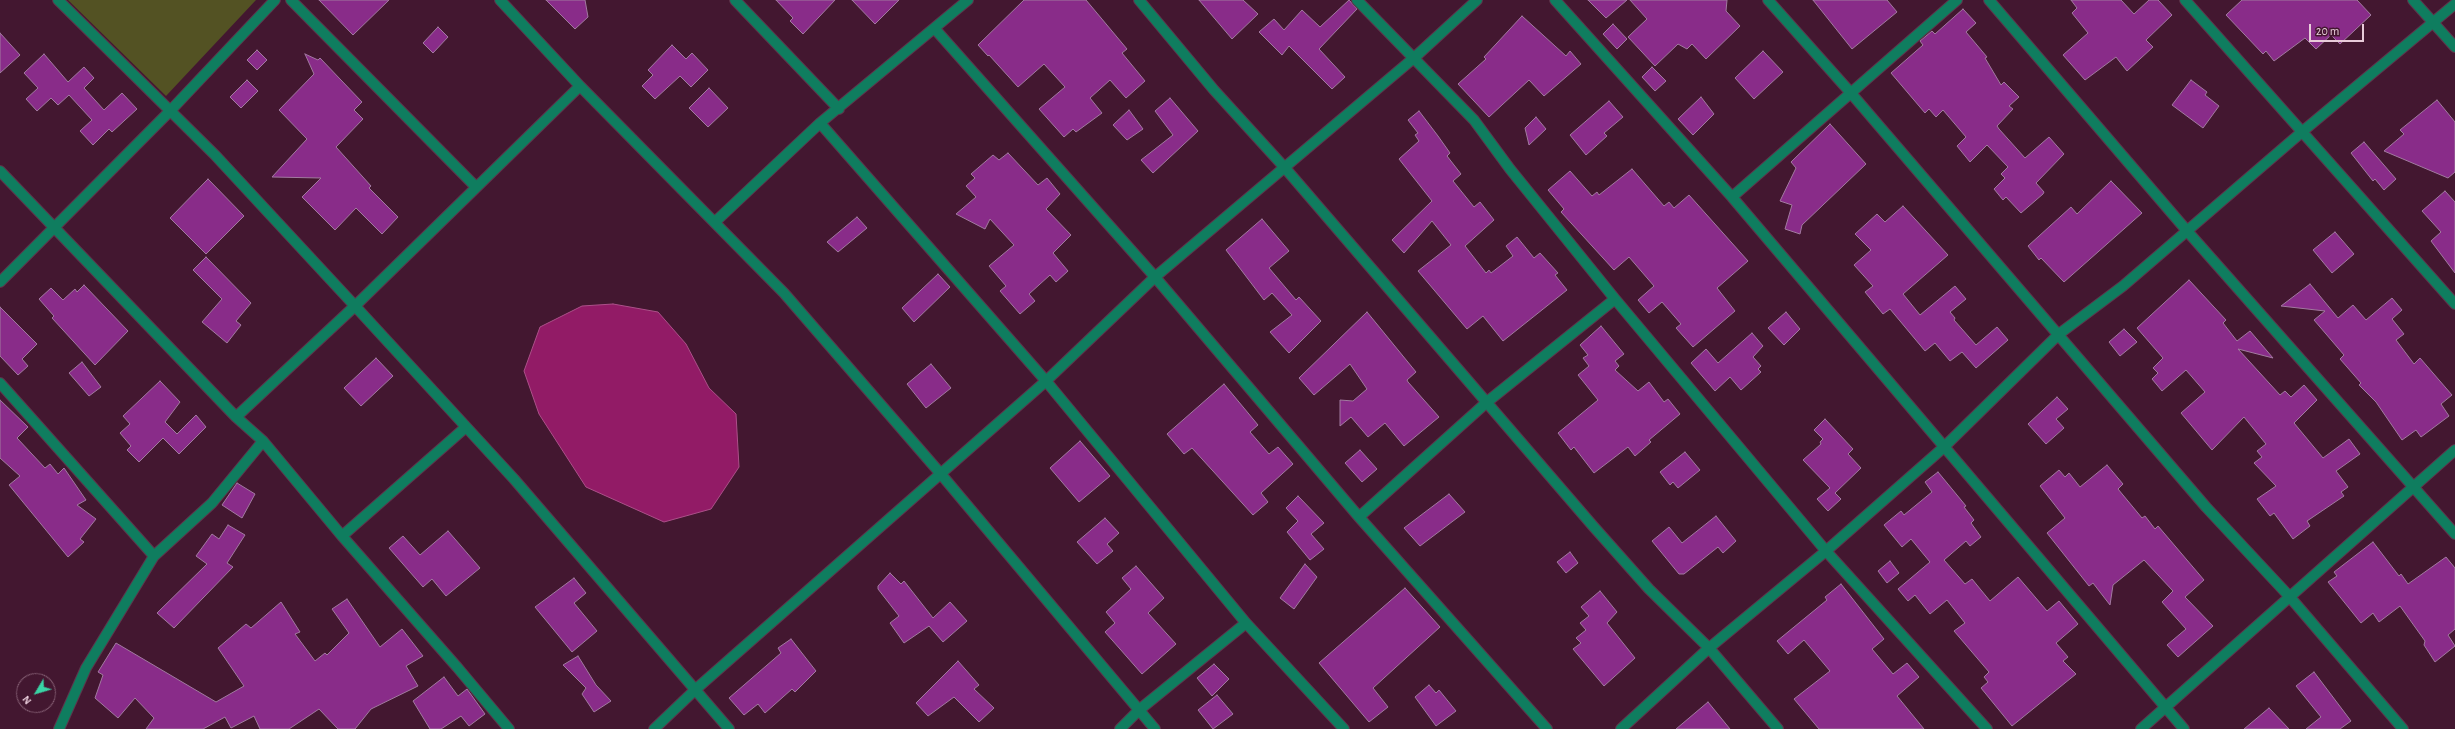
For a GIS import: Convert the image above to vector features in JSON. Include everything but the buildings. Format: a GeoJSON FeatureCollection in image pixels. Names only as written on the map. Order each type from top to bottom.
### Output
{"type":"FeatureCollection","features":[{"type":"Feature","properties":{"kind":"street"},"geometry":{"type":"LineString","coordinates":[[58,0],[171,110],[355,306],[519,485],[730,729]]}},
{"type":"Feature","properties":{"kind":"street"},"geometry":{"type":"LineString","coordinates":[[0,282],[171,110],[275,0]]}},
{"type":"Feature","properties":{"kind":"street"},"geometry":{"type":"LineString","coordinates":[[291,0],[476,187]]}},
{"type":"Feature","properties":{"kind":"street"},"geometry":{"type":"LineString","coordinates":[[500,0],[580,86],[716,221],[784,293],[940,473],[1155,729]]}},
{"type":"Feature","properties":{"kind":"street"},"geometry":{"type":"LineString","coordinates":[[735,0],[839,109]]}},
{"type":"Feature","properties":{"kind":"street"},"geometry":{"type":"LineString","coordinates":[[716,221],[820,124],[968,0]]}},
{"type":"Feature","properties":{"kind":"street"},"geometry":{"type":"LineString","coordinates":[[1139,0],[1214,90],[1285,168],[1649,589],[1709,648],[1778,729]]}},
{"type":"Feature","properties":{"kind":"street"},"geometry":{"type":"LineString","coordinates":[[1357,0],[1415,57],[1474,120],[1510,170],[1614,299],[1826,551],[1987,729]]}},
{"type":"Feature","properties":{"kind":"street"},"geometry":{"type":"LineString","coordinates":[[654,729],[696,689],[1046,380],[1155,276],[1415,57],[1477,0]]}},
{"type":"Feature","properties":{"kind":"street"},"geometry":{"type":"LineString","coordinates":[[1554,0],[1732,197],[1943,448],[2184,729]]}},
{"type":"Feature","properties":{"kind":"street"},"geometry":{"type":"LineString","coordinates":[[1768,0],[1850,92],[2206,507],[2289,596],[2403,729]]}},
{"type":"Feature","properties":{"kind":"street"},"geometry":{"type":"LineString","coordinates":[[1732,197],[1850,92],[1957,0]]}},
{"type":"Feature","properties":{"kind":"street"},"geometry":{"type":"LineString","coordinates":[[1989,0],[2188,232],[2455,534]]}},
{"type":"Feature","properties":{"kind":"street"},"geometry":{"type":"LineString","coordinates":[[2185,0],[2303,131],[2455,304]]}},
{"type":"Feature","properties":{"kind":"street"},"geometry":{"type":"LineString","coordinates":[[2413,0],[2455,47]]}},
{"type":"Feature","properties":{"kind":"street"},"geometry":{"type":"LineString","coordinates":[[1621,729],[1709,648],[1826,551],[1943,448],[2058,334],[2124,286],[2303,131],[2455,4]]}},
{"type":"Feature","properties":{"kind":"street"},"geometry":{"type":"LineString","coordinates":[[935,29],[1155,276],[1359,517],[1547,729]]}},
{"type":"Feature","properties":{"kind":"street"},"geometry":{"type":"LineString","coordinates":[[236,416],[355,306],[580,86]]}},
{"type":"Feature","properties":{"kind":"street"},"geometry":{"type":"LineString","coordinates":[[820,124],[1046,380],[1246,623],[1344,729]]}},
{"type":"Feature","properties":{"kind":"street"},"geometry":{"type":"LineString","coordinates":[[0,171],[236,416],[263,440],[342,536],[457,666],[509,729]]}},
{"type":"Feature","properties":{"kind":"street"},"geometry":{"type":"LineString","coordinates":[[1359,517],[1487,402],[1614,299]]}},
{"type":"Feature","properties":{"kind":"street"},"geometry":{"type":"LineString","coordinates":[[0,383],[154,556]]}},
{"type":"Feature","properties":{"kind":"street"},"geometry":{"type":"LineString","coordinates":[[342,536],[466,427]]}},
{"type":"Feature","properties":{"kind":"street"},"geometry":{"type":"LineString","coordinates":[[59,729],[86,668],[154,556],[212,503],[263,440]]}},
{"type":"Feature","properties":{"kind":"street"},"geometry":{"type":"LineString","coordinates":[[2141,729],[2455,450]]}},
{"type":"Feature","properties":{"kind":"street"},"geometry":{"type":"LineString","coordinates":[[1120,729],[1139,710],[1246,623]]}},
{"type":"Feature","properties":{"kind":"shaded area"},"geometry":{"type":"Polygon","coordinates":[[[68,0],[256,0],[166,96],[68,0]]]}},
{"type":"Feature","properties":{"kind":"shaded area"},"geometry":{"type":"Polygon","coordinates":[[[613,304],[658,312],[686,344],[709,388],[736,414],[739,467],[711,509],[664,522],[586,487],[539,414],[524,371],[540,327],[582,306],[613,304]]]}}]}
